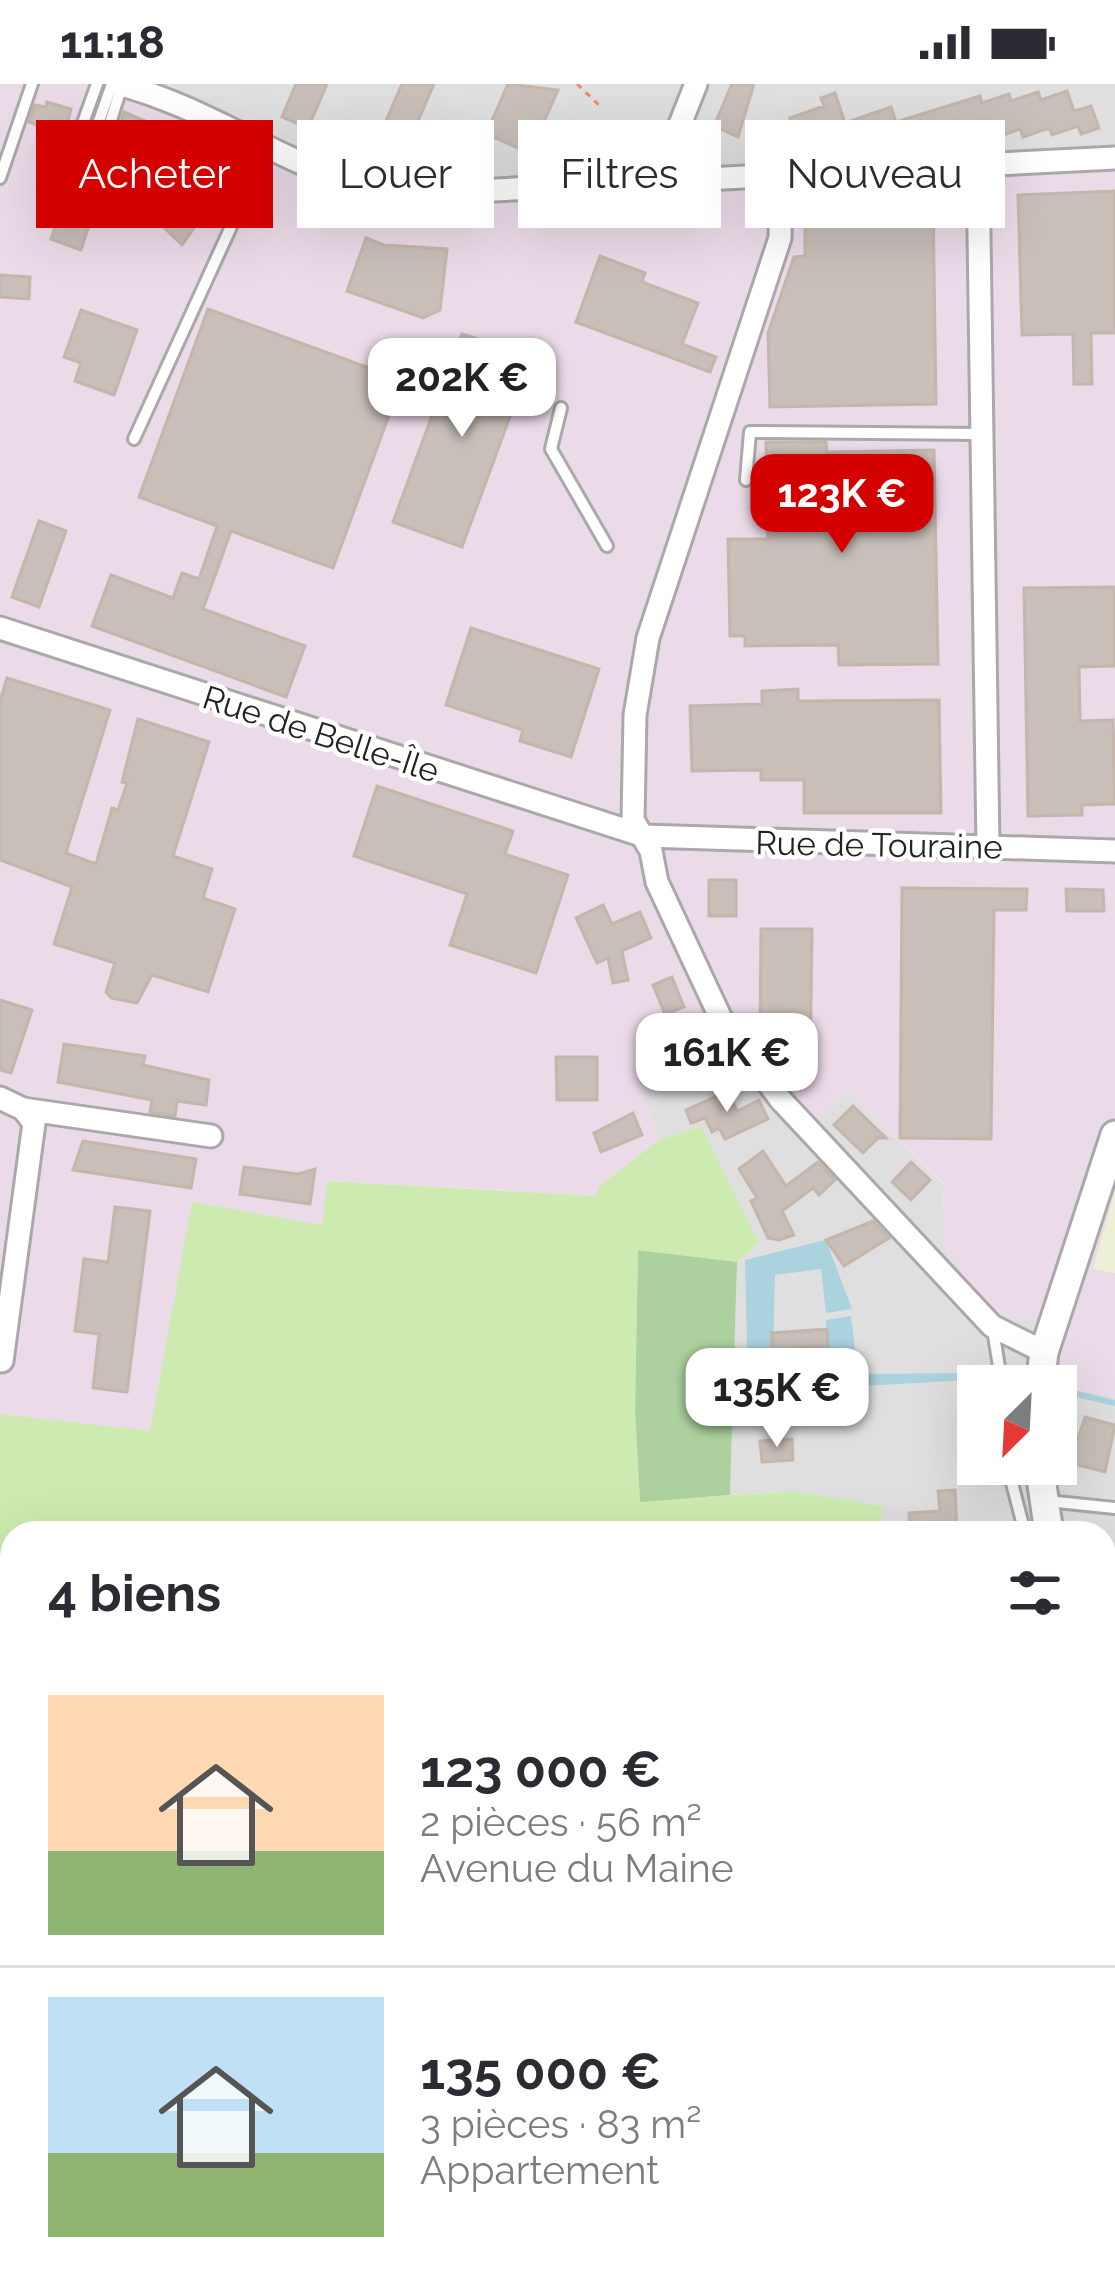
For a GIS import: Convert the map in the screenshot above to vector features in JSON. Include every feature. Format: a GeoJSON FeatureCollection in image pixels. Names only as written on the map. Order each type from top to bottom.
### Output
{"type":"FeatureCollection","features":[{"type":"Feature","properties":{"kind":"street"},"geometry":{"type":"LineString","coordinates":[[117,84],[158,94],[214,120]]}},
{"type":"Feature","properties":{"kind":"street"},"geometry":{"type":"LineString","coordinates":[[682,120],[696,84]]}},
{"type":"Feature","properties":{"kind":"street"},"geometry":{"type":"LineString","coordinates":[[273,147],[370,190],[397,195],[518,189]]}},
{"type":"Feature","properties":{"kind":"street"},"geometry":{"type":"LineString","coordinates":[[1005,164],[1115,158]]}},
{"type":"Feature","properties":{"kind":"street"},"geometry":{"type":"LineString","coordinates":[[780,228],[649,638],[634,740],[633,820],[722,1021],[780,1099],[992,1326],[1044,1352]]}},
{"type":"Feature","properties":{"kind":"street"},"geometry":{"type":"LineString","coordinates":[[979,228],[988,848]]}},
{"type":"Feature","properties":{"kind":"street","name":"Rue de Belle-Île"},"geometry":{"type":"LineString","coordinates":[[0,628],[644,836]]}},
{"type":"Feature","properties":{"kind":"street","name":"Rue de Touraine"},"geometry":{"type":"LineString","coordinates":[[644,836],[1115,851]]}},
{"type":"Feature","properties":{"kind":"street"},"geometry":{"type":"LineString","coordinates":[[0,1098],[23,1109],[211,1136]]}},
{"type":"Feature","properties":{"kind":"street"},"geometry":{"type":"LineString","coordinates":[[2,1361],[12,1199],[34,1123],[23,1109]]}},
{"type":"Feature","properties":{"kind":"street"},"geometry":{"type":"LineString","coordinates":[[1042,1365],[1115,1135]]}},
{"type":"Feature","properties":{"kind":"street"},"geometry":{"type":"LineString","coordinates":[[1042,1485],[1046,1521]]}},
{"type":"Feature","properties":{"kind":"lane"},"geometry":{"type":"LineString","coordinates":[[0,178],[32,84]]}},
{"type":"Feature","properties":{"kind":"lane"},"geometry":{"type":"LineString","coordinates":[[84,120],[97,84]]}},
{"type":"Feature","properties":{"kind":"lane"},"geometry":{"type":"LineString","coordinates":[[108,120],[117,84]]}},
{"type":"Feature","properties":{"kind":"lane"},"geometry":{"type":"LineString","coordinates":[[103,120],[117,84]]}},
{"type":"Feature","properties":{"kind":"lane"},"geometry":{"type":"LineString","coordinates":[[134,439],[230,228]]}},
{"type":"Feature","properties":{"kind":"lane"},"geometry":{"type":"LineString","coordinates":[[561,408],[551,449],[607,547]]}},
{"type":"Feature","properties":{"kind":"lane"},"geometry":{"type":"LineString","coordinates":[[746,480],[750,432],[982,434]]}},
{"type":"Feature","properties":{"kind":"lane"},"geometry":{"type":"LineString","coordinates":[[992,1326],[998,1365]]}},
{"type":"Feature","properties":{"kind":"lane"},"geometry":{"type":"LineString","coordinates":[[1012,1485],[1022,1521]]}},
{"type":"Feature","properties":{"kind":"lane"},"geometry":{"type":"LineString","coordinates":[[1044,1501],[1115,1508]]}},
{"type":"Feature","properties":{"kind":"path"},"geometry":{"type":"LineString","coordinates":[[577,84],[601,107]]}},
{"type":"Feature","properties":{"kind":"shaded area"},"geometry":{"type":"Polygon","coordinates":[[[0,84],[168,84],[242,120],[36,120],[36,228],[273,228],[273,135],[297,146],[297,228],[494,228],[494,183],[518,182],[518,228],[721,228],[721,172],[745,171],[745,228],[1005,228],[1005,158],[1115,152],[1115,1191],[1093,1269],[1115,1273],[1115,1397],[1077,1389],[1077,1365],[1057,1365],[1060,1325],[994,1314],[945,1250],[943,1183],[848,1092],[817,1121],[740,1028],[636,1072],[659,1140],[599,1187],[598,1196],[328,1181],[323,1225],[157,1413],[150,1432],[0,1414],[0,84]]]}},
{"type":"Feature","properties":{"kind":"shaded area"},"geometry":{"type":"Polygon","coordinates":[[[168,84],[1115,84],[1115,152],[1005,158],[1005,120],[745,120],[745,171],[721,172],[721,120],[518,120],[518,182],[494,183],[494,120],[297,120],[297,147],[273,135],[273,120],[242,120],[168,84]]]}},
{"type":"Feature","properties":{"kind":"shaded area"},"geometry":{"type":"Polygon","coordinates":[[[740,1028],[816,1121],[848,1092],[943,1184],[945,1250],[1061,1325],[1058,1365],[957,1365],[957,1485],[1077,1485],[1077,1389],[1115,1397],[1115,1521],[881,1521],[882,1506],[795,1491],[730,1495],[737,1262],[759,1243],[701,1126],[659,1140],[636,1072],[740,1028]]]}},
{"type":"Feature","properties":{"kind":"green space"},"geometry":{"type":"Polygon","coordinates":[[[701,1126],[759,1243],[737,1262],[638,1250],[635,1410],[640,1501],[795,1491],[882,1506],[881,1521],[0,1521],[0,1414],[150,1431],[192,1202],[322,1225],[327,1181],[597,1196],[598,1187],[659,1140],[701,1126]]]}},
{"type":"Feature","properties":{"kind":"green space"},"geometry":{"type":"Polygon","coordinates":[[[1115,1191],[1115,1273],[1093,1269],[1115,1191]]]}},
{"type":"Feature","properties":{"kind":"green space"},"geometry":{"type":"Polygon","coordinates":[[[638,1250],[737,1262],[730,1495],[640,1502],[635,1410],[638,1250]]]}},
{"type":"Feature","properties":{"kind":"water"},"geometry":{"type":"Polygon","coordinates":[[[826,1240],[852,1309],[826,1313],[821,1269],[775,1275],[773,1350],[828,1346],[826,1320],[851,1316],[858,1374],[957,1373],[957,1381],[757,1392],[747,1347],[745,1260],[826,1240]]]}},
{"type":"Feature","properties":{"kind":"building"},"geometry":{"type":"Polygon","coordinates":[[[296,84],[327,84],[311,120],[297,123],[282,117],[296,84]]]}},
{"type":"Feature","properties":{"kind":"building"},"geometry":{"type":"Polygon","coordinates":[[[402,84],[434,84],[418,120],[386,120],[402,84]]]}},
{"type":"Feature","properties":{"kind":"building"},"geometry":{"type":"Polygon","coordinates":[[[508,84],[558,90],[545,120],[518,120],[518,148],[494,137],[492,120],[508,84]]]}},
{"type":"Feature","properties":{"kind":"building"},"geometry":{"type":"Polygon","coordinates":[[[732,84],[754,84],[738,137],[721,129],[721,120],[717,120],[732,84]]]}},
{"type":"Feature","properties":{"kind":"building"},"geometry":{"type":"Polygon","coordinates":[[[1067,91],[1074,111],[1091,106],[1099,128],[1081,134],[1078,126],[1052,135],[1049,128],[1023,137],[1020,129],[1005,135],[1005,120],[902,120],[980,96],[982,103],[1009,94],[1011,101],[1038,92],[1041,100],[1067,91]]]}},
{"type":"Feature","properties":{"kind":"building"},"geometry":{"type":"Polygon","coordinates":[[[835,93],[844,120],[791,120],[824,106],[821,98],[835,93]]]}},
{"type":"Feature","properties":{"kind":"building"},"geometry":{"type":"Polygon","coordinates":[[[47,102],[71,109],[68,120],[29,122],[35,105],[46,107],[47,102]]]}},
{"type":"Feature","properties":{"kind":"building"},"geometry":{"type":"Polygon","coordinates":[[[891,107],[895,120],[854,120],[891,107]]]}},
{"type":"Feature","properties":{"kind":"building"},"geometry":{"type":"Polygon","coordinates":[[[1115,191],[1115,333],[1091,333],[1092,384],[1074,384],[1073,334],[1022,335],[1018,195],[1115,191]]]}},
{"type":"Feature","properties":{"kind":"building"},"geometry":{"type":"Polygon","coordinates":[[[55,228],[88,228],[81,250],[51,239],[55,228]]]}},
{"type":"Feature","properties":{"kind":"building"},"geometry":{"type":"Polygon","coordinates":[[[165,228],[194,228],[182,245],[165,228]]]}},
{"type":"Feature","properties":{"kind":"building"},"geometry":{"type":"Polygon","coordinates":[[[805,228],[933,228],[936,404],[770,407],[768,333],[794,257],[805,256],[805,228]]]}},
{"type":"Feature","properties":{"kind":"building"},"geometry":{"type":"Polygon","coordinates":[[[366,238],[384,245],[447,249],[440,310],[423,318],[347,291],[366,238]]]}},
{"type":"Feature","properties":{"kind":"building"},"geometry":{"type":"Polygon","coordinates":[[[600,256],[645,273],[642,282],[698,303],[682,344],[716,357],[710,372],[576,322],[600,256]]]}},
{"type":"Feature","properties":{"kind":"building"},"geometry":{"type":"Polygon","coordinates":[[[0,275],[30,277],[29,299],[0,297],[0,275]]]}},
{"type":"Feature","properties":{"kind":"building"},"geometry":{"type":"Polygon","coordinates":[[[208,309],[402,380],[333,568],[231,531],[203,609],[305,646],[286,697],[92,626],[111,575],[173,598],[182,573],[199,579],[217,526],[139,497],[208,309]]]}},
{"type":"Feature","properties":{"kind":"building"},"geometry":{"type":"Polygon","coordinates":[[[81,310],[137,330],[114,395],[75,381],[81,363],[64,357],[81,310]]]}},
{"type":"Feature","properties":{"kind":"building"},"geometry":{"type":"Polygon","coordinates":[[[462,334],[532,357],[462,547],[393,522],[462,334]]]}},
{"type":"Feature","properties":{"kind":"building"},"geometry":{"type":"Polygon","coordinates":[[[766,442],[826,442],[827,452],[934,450],[938,664],[839,665],[838,645],[745,646],[745,636],[730,636],[728,539],[768,539],[766,442]]]}},
{"type":"Feature","properties":{"kind":"building"},"geometry":{"type":"Polygon","coordinates":[[[39,521],[66,531],[39,607],[12,597],[39,521]]]}},
{"type":"Feature","properties":{"kind":"building"},"geometry":{"type":"Polygon","coordinates":[[[1115,587],[1115,666],[1079,667],[1080,721],[1113,720],[1115,804],[1082,805],[1082,815],[1028,816],[1024,588],[1115,587]]]}},
{"type":"Feature","properties":{"kind":"building"},"geometry":{"type":"Polygon","coordinates":[[[471,628],[599,669],[571,757],[520,741],[523,730],[446,705],[471,628]]]}},
{"type":"Feature","properties":{"kind":"building"},"geometry":{"type":"Polygon","coordinates":[[[7,678],[110,710],[66,853],[96,864],[112,808],[118,810],[127,783],[122,782],[138,719],[209,742],[173,856],[212,869],[203,898],[235,909],[208,992],[152,975],[137,1003],[111,998],[106,992],[115,963],[54,944],[72,887],[0,860],[0,701],[7,678]]]}},
{"type":"Feature","properties":{"kind":"building"},"geometry":{"type":"Polygon","coordinates":[[[798,689],[798,701],[939,700],[941,813],[804,813],[804,780],[761,780],[761,770],[692,771],[690,706],[762,704],[762,691],[798,689]]]}},
{"type":"Feature","properties":{"kind":"building"},"geometry":{"type":"Polygon","coordinates":[[[377,786],[513,831],[505,854],[568,875],[536,973],[450,945],[467,894],[354,856],[377,786]]]}},
{"type":"Feature","properties":{"kind":"building"},"geometry":{"type":"Polygon","coordinates":[[[709,880],[736,880],[736,916],[709,916],[709,880]]]}},
{"type":"Feature","properties":{"kind":"building"},"geometry":{"type":"Polygon","coordinates":[[[902,888],[1027,889],[1026,910],[994,910],[991,1139],[900,1138],[902,888]]]}},
{"type":"Feature","properties":{"kind":"building"},"geometry":{"type":"Polygon","coordinates":[[[1066,889],[1103,890],[1104,911],[1067,911],[1066,889]]]}},
{"type":"Feature","properties":{"kind":"building"},"geometry":{"type":"Polygon","coordinates":[[[603,905],[612,924],[640,912],[651,938],[622,951],[628,980],[613,983],[608,958],[597,963],[576,918],[603,905]]]}},
{"type":"Feature","properties":{"kind":"building"},"geometry":{"type":"Polygon","coordinates":[[[761,929],[812,929],[810,1072],[786,1072],[787,1038],[760,1038],[761,929]]]}},
{"type":"Feature","properties":{"kind":"building"},"geometry":{"type":"Polygon","coordinates":[[[672,977],[684,1007],[665,1014],[653,985],[672,977]]]}},
{"type":"Feature","properties":{"kind":"building"},"geometry":{"type":"Polygon","coordinates":[[[0,1000],[32,1010],[11,1073],[0,1070],[0,1000]]]}},
{"type":"Feature","properties":{"kind":"building"},"geometry":{"type":"Polygon","coordinates":[[[64,1044],[145,1056],[143,1065],[209,1080],[206,1105],[177,1101],[175,1116],[150,1112],[152,1100],[58,1082],[64,1044]]]}},
{"type":"Feature","properties":{"kind":"building"},"geometry":{"type":"Polygon","coordinates":[[[556,1057],[597,1057],[597,1100],[557,1100],[556,1057]]]}},
{"type":"Feature","properties":{"kind":"building"},"geometry":{"type":"Polygon","coordinates":[[[728,1091],[737,1111],[759,1100],[768,1119],[725,1139],[719,1128],[712,1132],[705,1118],[691,1123],[686,1110],[728,1091]]]}},
{"type":"Feature","properties":{"kind":"building"},"geometry":{"type":"Polygon","coordinates":[[[853,1106],[886,1138],[878,1138],[863,1153],[834,1125],[853,1106]]]}},
{"type":"Feature","properties":{"kind":"building"},"geometry":{"type":"Polygon","coordinates":[[[633,1113],[642,1135],[601,1152],[594,1133],[633,1113]]]}},
{"type":"Feature","properties":{"kind":"building"},"geometry":{"type":"Polygon","coordinates":[[[83,1141],[196,1159],[191,1188],[73,1170],[83,1141]]]}},
{"type":"Feature","properties":{"kind":"building"},"geometry":{"type":"Polygon","coordinates":[[[763,1151],[786,1186],[818,1162],[835,1180],[819,1195],[813,1188],[782,1211],[794,1235],[779,1240],[768,1238],[751,1201],[757,1198],[739,1169],[763,1151]]]}},
{"type":"Feature","properties":{"kind":"building"},"geometry":{"type":"Polygon","coordinates":[[[911,1162],[930,1180],[911,1200],[892,1182],[911,1162]]]}},
{"type":"Feature","properties":{"kind":"building"},"geometry":{"type":"Polygon","coordinates":[[[244,1167],[298,1174],[315,1169],[310,1204],[240,1194],[244,1167]]]}},
{"type":"Feature","properties":{"kind":"building"},"geometry":{"type":"Polygon","coordinates":[[[115,1207],[150,1211],[127,1392],[93,1388],[99,1334],[75,1331],[84,1259],[108,1262],[115,1207]]]}},
{"type":"Feature","properties":{"kind":"building"},"geometry":{"type":"Polygon","coordinates":[[[873,1221],[889,1238],[844,1266],[826,1240],[873,1221]]]}},
{"type":"Feature","properties":{"kind":"building"},"geometry":{"type":"Polygon","coordinates":[[[827,1329],[828,1346],[773,1350],[771,1333],[827,1329]]]}},
{"type":"Feature","properties":{"kind":"building"},"geometry":{"type":"Polygon","coordinates":[[[1085,1417],[1115,1425],[1105,1472],[1077,1465],[1077,1442],[1085,1417]]]}},
{"type":"Feature","properties":{"kind":"building"},"geometry":{"type":"Polygon","coordinates":[[[792,1439],[793,1460],[762,1462],[760,1441],[792,1439]]]}},
{"type":"Feature","properties":{"kind":"building"},"geometry":{"type":"Polygon","coordinates":[[[955,1490],[957,1521],[909,1521],[909,1513],[940,1511],[938,1491],[955,1490]]]}},
{"type":"Feature","properties":{"kind":"waterway"},"geometry":{"type":"LineString","coordinates":[[1077,1394],[1115,1403]]}}]}
